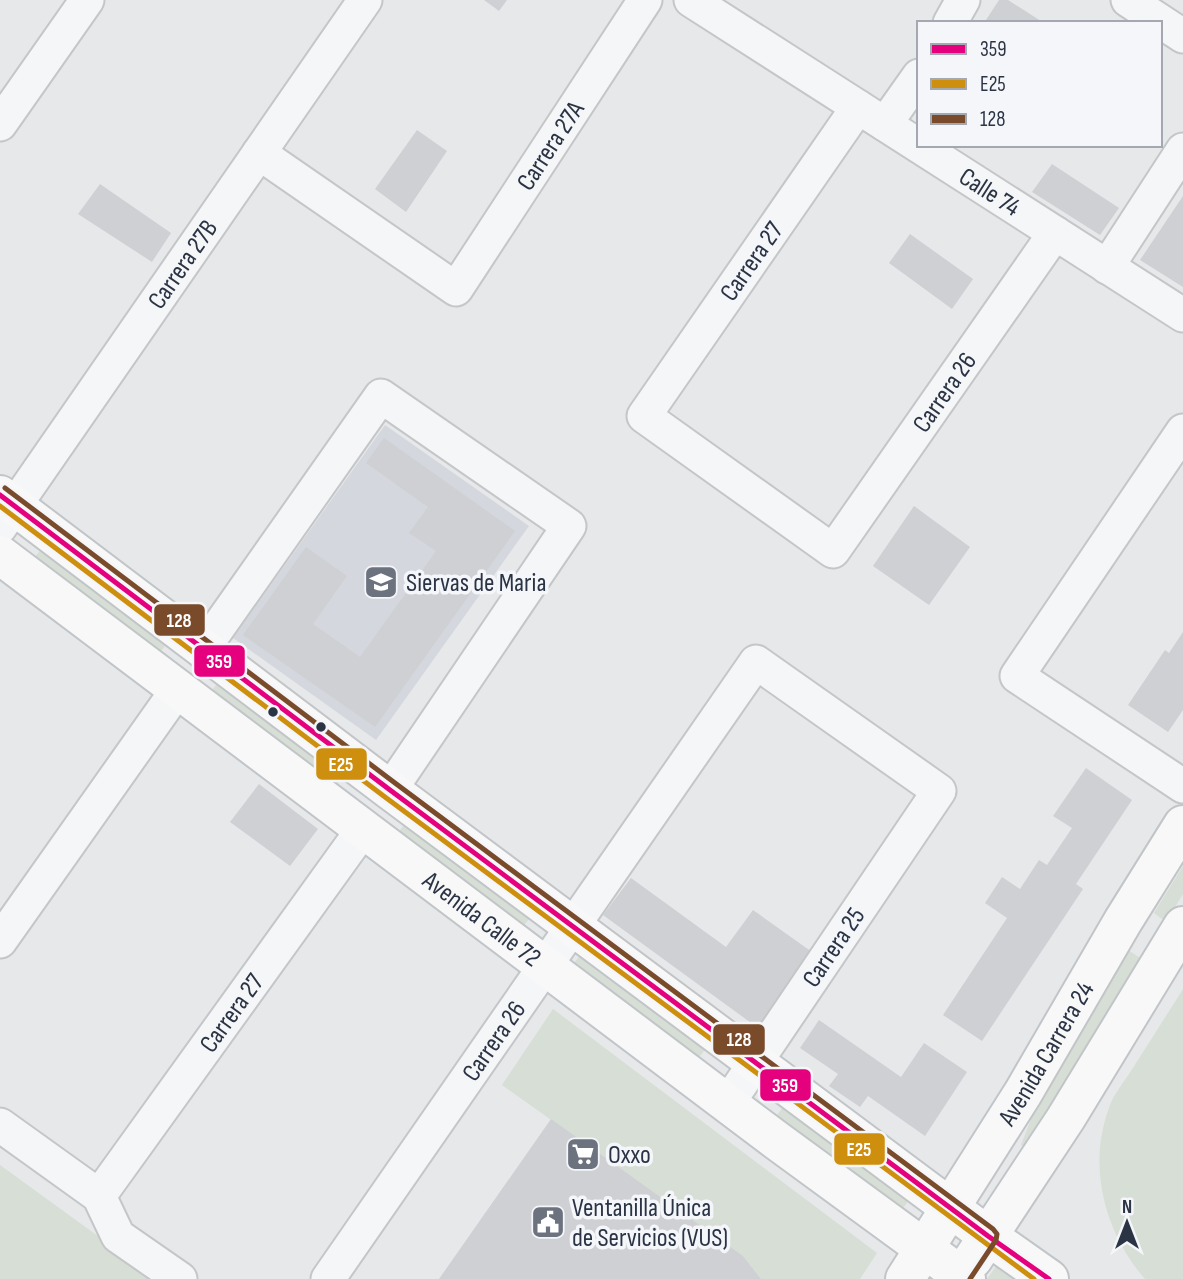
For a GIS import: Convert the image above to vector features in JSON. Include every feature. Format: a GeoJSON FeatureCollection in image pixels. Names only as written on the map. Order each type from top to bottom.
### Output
{"type":"FeatureCollection","features":[{"type":"Feature","properties":{"kind":"main road","name":"Avenida Calle 72"},"geometry":{"type":"LineString","coordinates":[[5,509],[203,649],[988,1237],[1049,1279]]}},
{"type":"Feature","properties":{"kind":"main road","name":"Avenida Calle 72"},"geometry":{"type":"LineString","coordinates":[[0,555],[728,1103],[914,1264],[963,1278]]}},
{"type":"Feature","properties":{"kind":"main road","name":"Avenida Carrera 24"},"geometry":{"type":"LineString","coordinates":[[914,1264],[1023,1093],[1123,921],[1183,825]]}},
{"type":"Feature","properties":{"kind":"main road"},"geometry":{"type":"LineString","coordinates":[[1123,921],[1175,938]]}},
{"type":"Feature","properties":{"kind":"main road","name":"Avenida Carrera 24"},"geometry":{"type":"LineString","coordinates":[[963,1278],[1066,1118],[1175,938]]}},
{"type":"Feature","properties":{"kind":"street"},"geometry":{"type":"LineString","coordinates":[[0,124],[87,0]]}},
{"type":"Feature","properties":{"kind":"street","name":"Carrera 27B"},"geometry":{"type":"LineString","coordinates":[[5,509],[365,0]]}},
{"type":"Feature","properties":{"kind":"street","name":"Carrera 27A"},"geometry":{"type":"LineString","coordinates":[[259,153],[456,289],[645,0]]}},
{"type":"Feature","properties":{"kind":"street","name":"Calle 74"},"geometry":{"type":"LineString","coordinates":[[691,0],[917,145]]}},
{"type":"Feature","properties":{"kind":"street"},"geometry":{"type":"LineString","coordinates":[[951,21],[963,0]]}},
{"type":"Feature","properties":{"kind":"street"},"geometry":{"type":"LineString","coordinates":[[1128,0],[1160,21]]}},
{"type":"Feature","properties":{"kind":"street"},"geometry":{"type":"LineString","coordinates":[[1162,22],[1183,36]]}},
{"type":"Feature","properties":{"kind":"street","name":"Carrera 27"},"geometry":{"type":"LineString","coordinates":[[833,551],[644,416],[872,116],[917,78]]}},
{"type":"Feature","properties":{"kind":"street","name":"Calle 74"},"geometry":{"type":"LineString","coordinates":[[920,147],[1183,316]]}},
{"type":"Feature","properties":{"kind":"street"},"geometry":{"type":"LineString","coordinates":[[1107,267],[1183,150]]}},
{"type":"Feature","properties":{"kind":"street","name":"Carrera 26"},"geometry":{"type":"LineString","coordinates":[[833,551],[1055,233]]}},
{"type":"Feature","properties":{"kind":"street"},"geometry":{"type":"LineString","coordinates":[[203,649],[381,396],[569,526],[390,790]]}},
{"type":"Feature","properties":{"kind":"street"},"geometry":{"type":"LineString","coordinates":[[1183,431],[1017,676],[1183,786]]}},
{"type":"Feature","properties":{"kind":"street","name":"Carrera 26"},"geometry":{"type":"LineString","coordinates":[[328,1279],[756,662]]}},
{"type":"Feature","properties":{"kind":"street","name":"Carrera 25"},"geometry":{"type":"LineString","coordinates":[[728,1103],[939,791],[756,662]]}},
{"type":"Feature","properties":{"kind":"street"},"geometry":{"type":"LineString","coordinates":[[0,941],[178,689]]}},
{"type":"Feature","properties":{"kind":"street","name":"Carrera 27"},"geometry":{"type":"LineString","coordinates":[[99,1196],[364,828]]}},
{"type":"Feature","properties":{"kind":"street"},"geometry":{"type":"LineString","coordinates":[[0,1125],[99,1196],[118,1236],[180,1279]]}},
{"type":"Feature","properties":{"kind":"shaded area","name":"Siervas de Maria"},"geometry":{"type":"Polygon","coordinates":[[[385,425],[529,526],[376,740],[233,638],[385,425]]]}},
{"type":"Feature","properties":{"kind":"shaded area"},"geometry":{"type":"Polygon","coordinates":[[[43,547],[169,640],[158,656],[31,562],[43,547]]]}},
{"type":"Feature","properties":{"kind":"shaded area"},"geometry":{"type":"Polygon","coordinates":[[[219,681],[345,774],[333,789],[208,696],[219,681]]]}},
{"type":"Feature","properties":{"kind":"shaded area"},"geometry":{"type":"Polygon","coordinates":[[[408,820],[533,914],[522,928],[396,835],[408,820]]]}},
{"type":"Feature","properties":{"kind":"shaded area"},"geometry":{"type":"Polygon","coordinates":[[[1183,866],[1183,894],[1166,922],[1154,913],[1183,866]]]}},
{"type":"Feature","properties":{"kind":"shaded area"},"geometry":{"type":"Polygon","coordinates":[[[1128,950],[1146,962],[1030,1152],[1021,1145],[1044,1086],[1128,950]]]}},
{"type":"Feature","properties":{"kind":"shaded area"},"geometry":{"type":"Polygon","coordinates":[[[582,953],[708,1046],[696,1061],[570,968],[582,953]]]}},
{"type":"Feature","properties":{"kind":"shaded area"},"geometry":{"type":"Polygon","coordinates":[[[1183,989],[1183,1279],[1145,1279],[1119,1241],[1110,1220],[1100,1176],[1103,1130],[1113,1098],[1183,989]]]}},
{"type":"Feature","properties":{"kind":"shaded area"},"geometry":{"type":"Polygon","coordinates":[[[553,1009],[877,1253],[860,1279],[761,1279],[743,1256],[502,1085],[553,1009]]]}},
{"type":"Feature","properties":{"kind":"shaded area"},"geometry":{"type":"Polygon","coordinates":[[[783,1107],[909,1200],[898,1215],[772,1122],[783,1107]]]}},
{"type":"Feature","properties":{"kind":"shaded area"},"geometry":{"type":"Polygon","coordinates":[[[0,1165],[157,1279],[0,1279],[0,1165]]]}},
{"type":"Feature","properties":{"kind":"shaded area"},"geometry":{"type":"Polygon","coordinates":[[[999,1262],[1024,1279],[987,1279],[999,1262]]]}},
{"type":"Feature","properties":{"kind":"building"},"geometry":{"type":"Polygon","coordinates":[[[484,0],[507,0],[499,11],[484,0]]]}},
{"type":"Feature","properties":{"kind":"building"},"geometry":{"type":"Polygon","coordinates":[[[999,0],[1008,0],[1041,21],[985,21],[999,0]]]}},
{"type":"Feature","properties":{"kind":"building"},"geometry":{"type":"Polygon","coordinates":[[[417,130],[447,151],[406,212],[375,189],[417,130]]]}},
{"type":"Feature","properties":{"kind":"building"},"geometry":{"type":"Polygon","coordinates":[[[1052,164],[1119,208],[1100,235],[1032,192],[1052,164]]]}},
{"type":"Feature","properties":{"kind":"building"},"geometry":{"type":"Polygon","coordinates":[[[100,184],[171,233],[152,262],[78,214],[100,184]]]}},
{"type":"Feature","properties":{"kind":"building"},"geometry":{"type":"Polygon","coordinates":[[[1183,196],[1183,287],[1140,260],[1183,196]]]}},
{"type":"Feature","properties":{"kind":"building"},"geometry":{"type":"Polygon","coordinates":[[[910,234],[973,279],[952,309],[889,263],[910,234]]]}},
{"type":"Feature","properties":{"kind":"building"},"geometry":{"type":"Polygon","coordinates":[[[384,438],[515,531],[375,727],[243,635],[306,547],[347,576],[313,624],[360,657],[436,551],[409,533],[428,507],[366,463],[384,438]]]}},
{"type":"Feature","properties":{"kind":"building"},"geometry":{"type":"Polygon","coordinates":[[[914,506],[970,547],[929,605],[873,566],[914,506]]]}},
{"type":"Feature","properties":{"kind":"building"},"geometry":{"type":"Polygon","coordinates":[[[1183,632],[1183,710],[1168,732],[1128,705],[1165,650],[1169,653],[1183,632]]]}},
{"type":"Feature","properties":{"kind":"building"},"geometry":{"type":"Polygon","coordinates":[[[1086,768],[1132,800],[1076,884],[1083,889],[982,1041],[943,1015],[1007,918],[985,903],[1002,877],[1020,889],[1039,860],[1047,865],[1072,828],[1053,816],[1086,768]]]}},
{"type":"Feature","properties":{"kind":"building"},"geometry":{"type":"Polygon","coordinates":[[[259,784],[318,829],[290,866],[230,822],[259,784]]]}},
{"type":"Feature","properties":{"kind":"building"},"geometry":{"type":"Polygon","coordinates":[[[631,878],[726,947],[753,910],[812,952],[758,1028],[603,915],[631,878]]]}},
{"type":"Feature","properties":{"kind":"building"},"geometry":{"type":"Polygon","coordinates":[[[819,1020],[901,1077],[924,1043],[967,1072],[925,1136],[868,1096],[860,1107],[829,1086],[838,1074],[800,1048],[819,1020]]]}},
{"type":"Feature","properties":{"kind":"building"},"geometry":{"type":"Polygon","coordinates":[[[551,1119],[743,1256],[761,1279],[439,1279],[551,1119]]]}},
{"type":"Feature","properties":{"kind":"transit line","name":"128"},"geometry":{"type":"LineString","coordinates":[[5,488],[993,1229],[997,1234],[996,1240],[970,1279]]}},
{"type":"Feature","properties":{"kind":"transit line","name":"359"},"geometry":{"type":"LineString","coordinates":[[0,495],[390,790],[1049,1279]]}},
{"type":"Feature","properties":{"kind":"transit line","name":"E25"},"geometry":{"type":"LineString","coordinates":[[0,506],[385,797],[1034,1279]]}},
{"type":"Feature","properties":{"kind":"place","name":"Siervas de Maria"},"geometry":{"type":"Point","coordinates":[381,582]}},
{"type":"Feature","properties":{"kind":"place","name":"Oxxo"},"geometry":{"type":"Point","coordinates":[583,1154]}},
{"type":"Feature","properties":{"kind":"place","name":"Ventanilla Única de Servicios (VUS)"},"geometry":{"type":"Point","coordinates":[548,1222]}}]}
